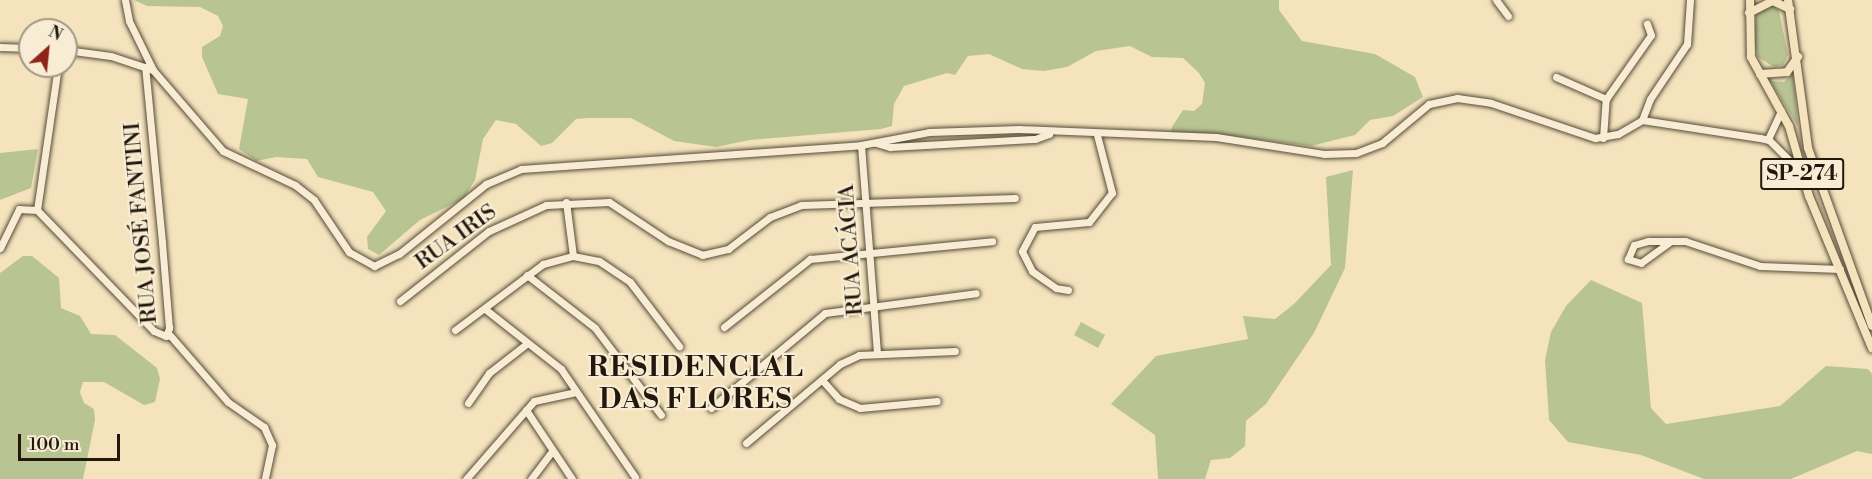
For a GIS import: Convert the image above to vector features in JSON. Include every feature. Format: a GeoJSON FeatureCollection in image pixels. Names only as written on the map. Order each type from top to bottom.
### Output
{"type":"FeatureCollection","features":[{"type":"Feature","properties":{"kind":"main road","name":"SP-274"},"geometry":{"type":"LineString","coordinates":[[1750,0],[1748,46],[1797,146],[1802,173],[1872,348]]}},
{"type":"Feature","properties":{"kind":"main road"},"geometry":{"type":"LineString","coordinates":[[1749,13],[1773,1],[1789,4]]}},
{"type":"Feature","properties":{"kind":"main road","name":"SP-274"},"geometry":{"type":"LineString","coordinates":[[1789,4],[1798,57],[1808,148],[1872,326]]}},
{"type":"Feature","properties":{"kind":"main road"},"geometry":{"type":"LineString","coordinates":[[1760,74],[1787,72],[1798,57]]}},
{"type":"Feature","properties":{"kind":"street"},"geometry":{"type":"LineString","coordinates":[[125,0],[129,21],[153,70],[222,152],[302,190],[315,200],[350,252],[374,266],[399,254],[486,184],[521,169],[876,143],[891,147],[1035,139],[1049,134],[1216,137],[1324,154],[1356,153],[1382,143],[1429,104],[1457,98],[1491,104],[1584,136],[1603,138],[1642,120],[1768,140],[1802,173]]}},
{"type":"Feature","properties":{"kind":"street"},"geometry":{"type":"LineString","coordinates":[[1496,0],[1508,16]]}},
{"type":"Feature","properties":{"kind":"street"},"geometry":{"type":"LineString","coordinates":[[1642,120],[1650,99],[1687,44],[1690,0]]}},
{"type":"Feature","properties":{"kind":"street"},"geometry":{"type":"LineString","coordinates":[[1603,138],[1605,99],[1651,35],[1647,24]]}},
{"type":"Feature","properties":{"kind":"street"},"geometry":{"type":"LineString","coordinates":[[0,47],[18,48]]}},
{"type":"Feature","properties":{"kind":"street"},"geometry":{"type":"LineString","coordinates":[[78,53],[153,70]]}},
{"type":"Feature","properties":{"kind":"street","name":"RUA JOSÉ FANTINI"},"geometry":{"type":"LineString","coordinates":[[37,210],[159,335],[168,333],[145,67]]}},
{"type":"Feature","properties":{"kind":"street"},"geometry":{"type":"LineString","coordinates":[[1556,77],[1605,99]]}},
{"type":"Feature","properties":{"kind":"street"},"geometry":{"type":"LineString","coordinates":[[0,248],[19,209],[37,210],[56,78]]}},
{"type":"Feature","properties":{"kind":"street"},"geometry":{"type":"LineString","coordinates":[[1768,140],[1781,111]]}},
{"type":"Feature","properties":{"kind":"street"},"geometry":{"type":"LineString","coordinates":[[1068,290],[1056,288],[1032,271],[1022,251],[1035,227],[1089,222],[1112,193],[1097,135]]}},
{"type":"Feature","properties":{"kind":"street","name":"RUA ACÁCIA"},"geometry":{"type":"LineString","coordinates":[[861,145],[877,352]]}},
{"type":"Feature","properties":{"kind":"street","name":"RUA IRIS"},"geometry":{"type":"LineString","coordinates":[[400,301],[489,231],[530,209],[566,202],[609,202],[668,241],[702,255],[728,249],[785,209],[866,201],[1016,198]]}},
{"type":"Feature","properties":{"kind":"street"},"geometry":{"type":"LineString","coordinates":[[566,202],[573,256]]}},
{"type":"Feature","properties":{"kind":"street"},"geometry":{"type":"LineString","coordinates":[[724,327],[810,259],[992,241]]}},
{"type":"Feature","properties":{"kind":"street"},"geometry":{"type":"LineString","coordinates":[[1671,241],[1641,263],[1628,259],[1635,245],[1671,241],[1704,246],[1760,266],[1840,269]]}},
{"type":"Feature","properties":{"kind":"street"},"geometry":{"type":"LineString","coordinates":[[455,330],[543,264],[573,256],[599,261],[630,282],[679,346]]}},
{"type":"Feature","properties":{"kind":"street"},"geometry":{"type":"LineString","coordinates":[[527,275],[595,328],[661,415]]}},
{"type":"Feature","properties":{"kind":"street"},"geometry":{"type":"LineString","coordinates":[[711,408],[825,313],[874,303],[976,293]]}},
{"type":"Feature","properties":{"kind":"street"},"geometry":{"type":"LineString","coordinates":[[485,309],[525,345],[561,369],[635,477]]}},
{"type":"Feature","properties":{"kind":"street"},"geometry":{"type":"LineString","coordinates":[[168,333],[228,402],[264,427],[272,445],[265,479]]}},
{"type":"Feature","properties":{"kind":"street"},"geometry":{"type":"LineString","coordinates":[[468,403],[489,373],[525,345]]}},
{"type":"Feature","properties":{"kind":"street"},"geometry":{"type":"LineString","coordinates":[[746,442],[850,359],[877,352],[955,351]]}},
{"type":"Feature","properties":{"kind":"street"},"geometry":{"type":"LineString","coordinates":[[822,380],[839,399],[860,408],[937,401]]}},
{"type":"Feature","properties":{"kind":"street"},"geometry":{"type":"LineString","coordinates":[[466,479],[526,410],[543,397],[576,392]]}},
{"type":"Feature","properties":{"kind":"street"},"geometry":{"type":"LineString","coordinates":[[526,410],[572,479]]}},
{"type":"Feature","properties":{"kind":"street"},"geometry":{"type":"LineString","coordinates":[[531,479],[552,451]]}},
{"type":"Feature","properties":{"kind":"green space"},"geometry":{"type":"Polygon","coordinates":[[[134,0],[1279,0],[1279,10],[1302,41],[1375,54],[1415,77],[1423,97],[1393,116],[1370,120],[1355,135],[1311,146],[1225,135],[1190,137],[1171,133],[1172,127],[1183,110],[1194,111],[1202,104],[1205,83],[1199,73],[1183,58],[1152,57],[1130,46],[1096,51],[1067,67],[1044,71],[1022,69],[989,54],[968,56],[955,75],[947,73],[904,86],[894,104],[892,126],[881,129],[750,140],[716,147],[674,141],[631,118],[588,118],[576,119],[552,143],[541,146],[516,124],[496,120],[483,139],[475,180],[463,199],[420,220],[379,255],[368,249],[367,237],[386,211],[373,192],[318,177],[307,159],[276,157],[256,161],[239,149],[248,99],[218,94],[202,57],[202,47],[220,36],[223,26],[218,16],[200,7],[147,6],[134,0]]]}},
{"type":"Feature","properties":{"kind":"green space"},"geometry":{"type":"Polygon","coordinates":[[[1773,5],[1779,11],[1788,55],[1783,65],[1774,67],[1758,57],[1753,36],[1757,12],[1773,5]]]}},
{"type":"Feature","properties":{"kind":"green space"},"geometry":{"type":"Polygon","coordinates":[[[1793,73],[1798,126],[1770,81],[1784,82],[1793,73]]]}},
{"type":"Feature","properties":{"kind":"green space"},"geometry":{"type":"Polygon","coordinates":[[[38,149],[31,188],[0,200],[0,153],[38,149]]]}},
{"type":"Feature","properties":{"kind":"green space"},"geometry":{"type":"Polygon","coordinates":[[[1353,170],[1345,268],[1314,333],[1266,404],[1246,421],[1245,446],[1230,458],[1211,460],[1205,479],[1158,479],[1155,435],[1111,404],[1156,356],[1248,339],[1243,316],[1275,319],[1294,304],[1331,265],[1326,177],[1353,170]]]}},
{"type":"Feature","properties":{"kind":"green space"},"geometry":{"type":"Polygon","coordinates":[[[23,256],[32,256],[59,278],[61,308],[80,316],[91,334],[115,335],[157,368],[160,379],[155,402],[144,405],[104,382],[83,382],[80,392],[84,403],[94,409],[95,420],[83,479],[0,479],[0,273],[23,256]]]}},
{"type":"Feature","properties":{"kind":"green space"},"geometry":{"type":"Polygon","coordinates":[[[1591,280],[1642,303],[1651,408],[1666,424],[1780,406],[1826,366],[1868,369],[1872,374],[1872,454],[1857,451],[1791,479],[1704,479],[1641,455],[1568,442],[1549,420],[1545,360],[1551,332],[1566,306],[1591,280]]]}},
{"type":"Feature","properties":{"kind":"green space"},"geometry":{"type":"Polygon","coordinates":[[[1081,322],[1105,335],[1098,348],[1074,335],[1081,322]]]}},
{"type":"Feature","properties":{"kind":"district","name":"RESIDENCIAL DAS FLORES"},"geometry":{"type":"Point","coordinates":[696,384]}}]}
